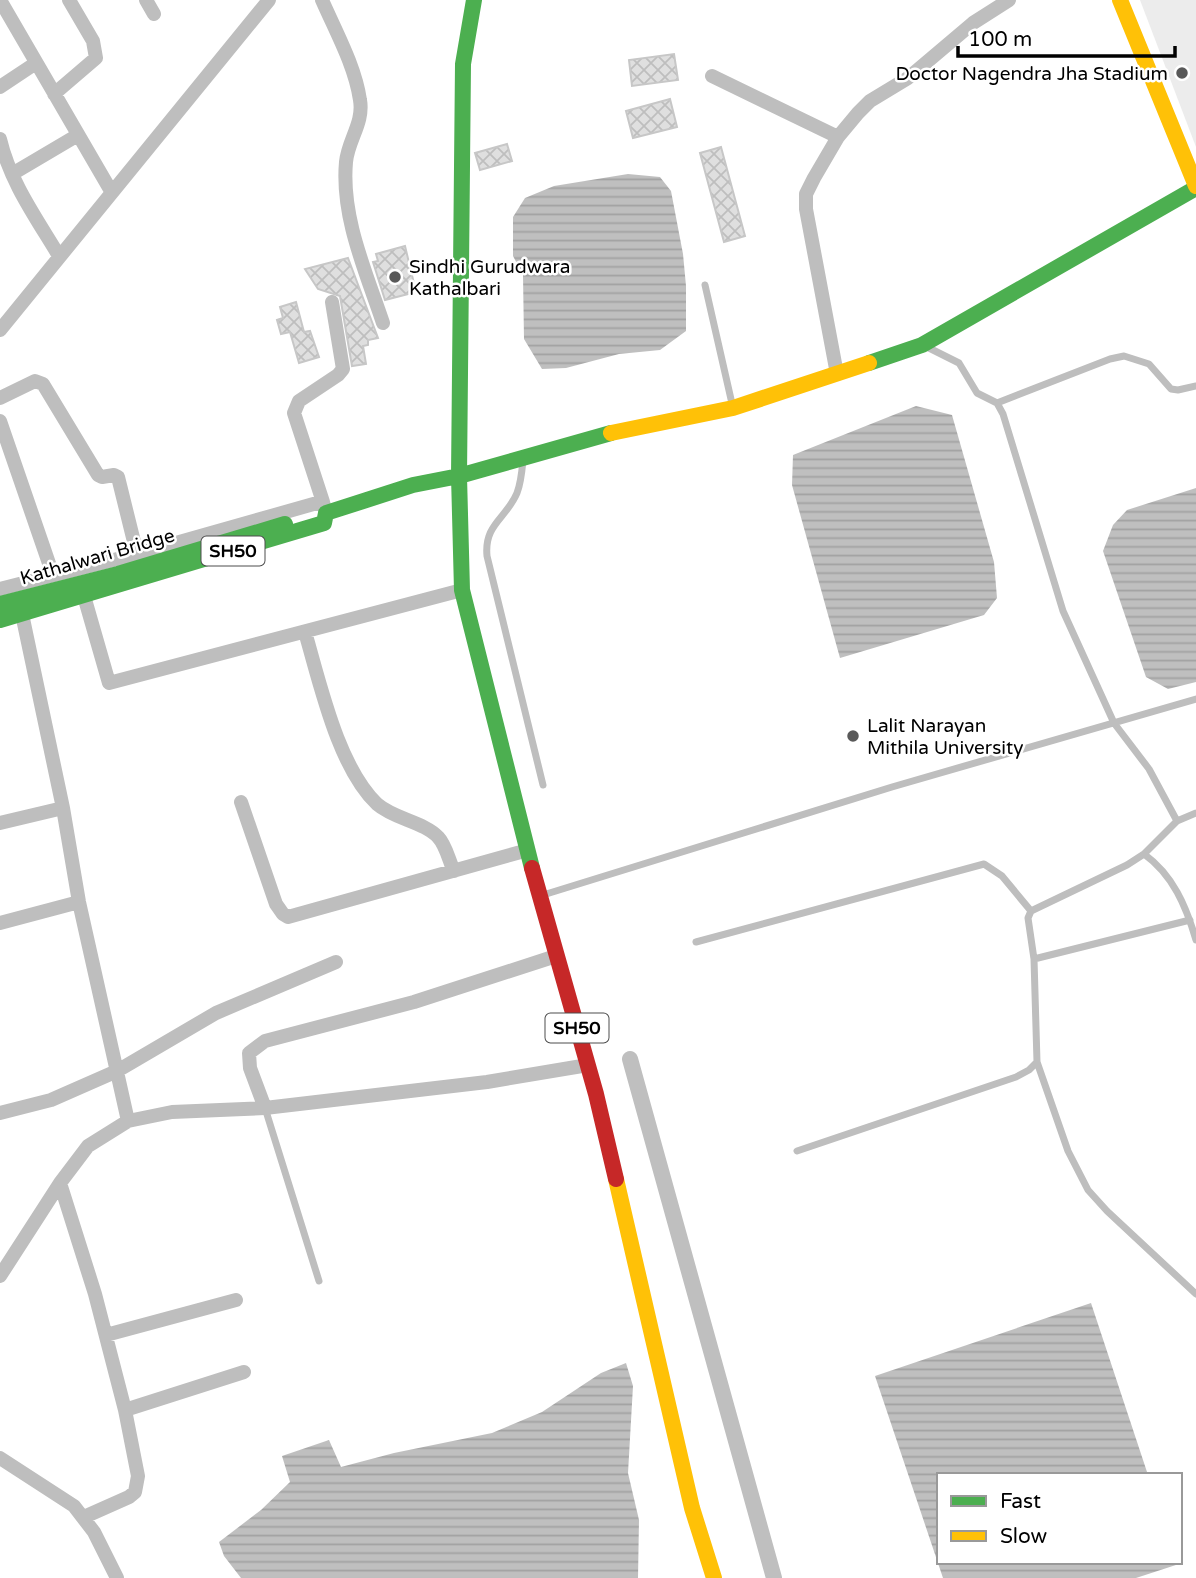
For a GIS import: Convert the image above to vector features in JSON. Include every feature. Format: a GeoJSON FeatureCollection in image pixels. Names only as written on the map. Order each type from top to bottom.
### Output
{"type":"FeatureCollection","features":[{"type":"Feature","properties":{"kind":"main road"},"geometry":{"type":"LineString","coordinates":[[474,0],[463,64],[459,477],[605,434],[733,408],[922,345],[1196,187],[1120,0]]}},
{"type":"Feature","properties":{"kind":"main road","name":"SH50"},"geometry":{"type":"LineString","coordinates":[[0,620],[324,523],[325,507],[459,477],[462,590],[539,896],[588,1065],[692,1508],[714,1578]]}},
{"type":"Feature","properties":{"kind":"main road","name":"Kathalwari Bridge"},"geometry":{"type":"LineString","coordinates":[[0,604],[118,574],[325,507]]}},
{"type":"Feature","properties":{"kind":"street"},"geometry":{"type":"LineString","coordinates":[[0,0],[111,191]]}},
{"type":"Feature","properties":{"kind":"street"},"geometry":{"type":"LineString","coordinates":[[54,94],[96,58],[93,41],[69,0]]}},
{"type":"Feature","properties":{"kind":"street"},"geometry":{"type":"LineString","coordinates":[[146,0],[154,14]]}},
{"type":"Feature","properties":{"kind":"street"},"geometry":{"type":"LineString","coordinates":[[0,330],[269,0]]}},
{"type":"Feature","properties":{"kind":"street"},"geometry":{"type":"LineString","coordinates":[[322,0],[354,77],[360,99],[360,121],[346,162],[351,225],[383,323]]}},
{"type":"Feature","properties":{"kind":"street"},"geometry":{"type":"LineString","coordinates":[[837,374],[806,209],[806,194],[838,137],[870,101],[908,78],[973,23],[1009,0]]}},
{"type":"Feature","properties":{"kind":"street"},"geometry":{"type":"LineString","coordinates":[[0,87],[36,63]]}},
{"type":"Feature","properties":{"kind":"street"},"geometry":{"type":"LineString","coordinates":[[712,76],[838,137]]}},
{"type":"Feature","properties":{"kind":"street"},"geometry":{"type":"LineString","coordinates":[[12,174],[78,135]]}},
{"type":"Feature","properties":{"kind":"street"},"geometry":{"type":"LineString","coordinates":[[0,139],[12,174],[59,256]]}},
{"type":"Feature","properties":{"kind":"street"},"geometry":{"type":"LineString","coordinates":[[0,589],[325,507],[293,413],[299,401],[343,369],[332,302]]}},
{"type":"Feature","properties":{"kind":"street"},"geometry":{"type":"LineString","coordinates":[[0,398],[35,381],[43,384],[98,475],[118,477],[137,554]]}},
{"type":"Feature","properties":{"kind":"street"},"geometry":{"type":"LineString","coordinates":[[0,421],[53,575]]}},
{"type":"Feature","properties":{"kind":"street"},"geometry":{"type":"LineString","coordinates":[[84,596],[109,683],[462,590]]}},
{"type":"Feature","properties":{"kind":"street"},"geometry":{"type":"LineString","coordinates":[[22,614],[63,808],[79,902],[128,1121]]}},
{"type":"Feature","properties":{"kind":"street"},"geometry":{"type":"LineString","coordinates":[[305,632],[333,726],[359,779],[377,804],[437,836],[454,871]]}},
{"type":"Feature","properties":{"kind":"street"},"geometry":{"type":"LineString","coordinates":[[241,802],[276,904],[288,917],[528,850]]}},
{"type":"Feature","properties":{"kind":"street"},"geometry":{"type":"LineString","coordinates":[[0,823],[63,808]]}},
{"type":"Feature","properties":{"kind":"street"},"geometry":{"type":"LineString","coordinates":[[0,923],[79,902]]}},
{"type":"Feature","properties":{"kind":"street"},"geometry":{"type":"LineString","coordinates":[[265,1108],[250,1068],[249,1053],[265,1041],[414,1002],[556,956]]}},
{"type":"Feature","properties":{"kind":"street"},"geometry":{"type":"LineString","coordinates":[[0,1113],[51,1100],[117,1071],[216,1013],[336,962]]}},
{"type":"Feature","properties":{"kind":"street"},"geometry":{"type":"LineString","coordinates":[[0,1276],[60,1183],[88,1146],[128,1121],[172,1112],[265,1108],[487,1082],[588,1065]]}},
{"type":"Feature","properties":{"kind":"street"},"geometry":{"type":"LineString","coordinates":[[60,1183],[106,1335],[138,1476],[135,1492],[122,1502],[84,1517]]}},
{"type":"Feature","properties":{"kind":"street"},"geometry":{"type":"LineString","coordinates":[[106,1335],[236,1300]]}},
{"type":"Feature","properties":{"kind":"street"},"geometry":{"type":"LineString","coordinates":[[125,1410],[244,1372]]}},
{"type":"Feature","properties":{"kind":"street"},"geometry":{"type":"LineString","coordinates":[[0,1458],[74,1506],[94,1532],[117,1578]]}},
{"type":"Feature","properties":{"kind":"lane"},"geometry":{"type":"LineString","coordinates":[[705,285],[733,408]]}},
{"type":"Feature","properties":{"kind":"lane"},"geometry":{"type":"LineString","coordinates":[[922,345],[960,363],[977,393],[997,403],[1003,414],[1063,611],[1114,723],[1149,769],[1177,821]]}},
{"type":"Feature","properties":{"kind":"lane"},"geometry":{"type":"LineString","coordinates":[[997,403],[1124,356],[1149,364],[1171,389],[1196,386]]}},
{"type":"Feature","properties":{"kind":"lane"},"geometry":{"type":"LineString","coordinates":[[524,456],[517,494],[491,529],[486,544],[543,785]]}},
{"type":"Feature","properties":{"kind":"lane"},"geometry":{"type":"LineString","coordinates":[[539,896],[1196,699]]}},
{"type":"Feature","properties":{"kind":"lane"},"geometry":{"type":"LineString","coordinates":[[1196,813],[1177,821],[1144,854],[1128,865],[1031,911],[1028,918],[1034,959],[1037,1062],[1068,1151],[1088,1190],[1196,1294]]}},
{"type":"Feature","properties":{"kind":"lane"},"geometry":{"type":"LineString","coordinates":[[1144,854],[1167,874],[1190,920],[1196,940]]}},
{"type":"Feature","properties":{"kind":"lane"},"geometry":{"type":"LineString","coordinates":[[696,943],[984,864],[1002,876],[1031,911]]}},
{"type":"Feature","properties":{"kind":"lane"},"geometry":{"type":"LineString","coordinates":[[1034,959],[1190,920]]}},
{"type":"Feature","properties":{"kind":"lane"},"geometry":{"type":"LineString","coordinates":[[797,1151],[1016,1077],[1037,1062]]}},
{"type":"Feature","properties":{"kind":"lane"},"geometry":{"type":"LineString","coordinates":[[265,1108],[318,1281]]}},
{"type":"Feature","properties":{"kind":"shaded area","name":"Doctor Nagendra Jha Stadium"},"geometry":{"type":"Polygon","coordinates":[[[1140,0],[1196,0],[1196,147],[1140,0]]]}},
{"type":"Feature","properties":{"kind":"shaded area"},"geometry":{"type":"Polygon","coordinates":[[[628,174],[660,177],[671,191],[683,254],[686,331],[660,350],[619,354],[566,368],[542,369],[524,339],[523,275],[513,256],[513,217],[525,198],[554,186],[628,174]]]}},
{"type":"Feature","properties":{"kind":"shaded area"},"geometry":{"type":"Polygon","coordinates":[[[916,406],[952,415],[994,562],[997,598],[984,615],[840,658],[792,485],[793,455],[916,406]]]}},
{"type":"Feature","properties":{"kind":"shaded area"},"geometry":{"type":"Polygon","coordinates":[[[1196,488],[1196,682],[1168,689],[1146,677],[1103,551],[1113,525],[1127,510],[1196,488]]]}},
{"type":"Feature","properties":{"kind":"shaded area"},"geometry":{"type":"Polygon","coordinates":[[[1091,1303],[1147,1473],[937,1473],[937,1560],[875,1376],[1091,1303]]]}},
{"type":"Feature","properties":{"kind":"shaded area"},"geometry":{"type":"Polygon","coordinates":[[[626,1363],[633,1386],[628,1473],[639,1520],[638,1578],[241,1578],[224,1556],[219,1542],[261,1510],[290,1482],[282,1456],[329,1440],[341,1467],[492,1433],[542,1412],[601,1373],[626,1363]]]}},
{"type":"Feature","properties":{"kind":"shaded area"},"geometry":{"type":"Polygon","coordinates":[[[938,1564],[1179,1564],[1136,1578],[943,1578],[938,1564]]]}},
{"type":"Feature","properties":{"kind":"building"},"geometry":{"type":"Polygon","coordinates":[[[674,54],[678,80],[632,86],[629,60],[674,54]]]}},
{"type":"Feature","properties":{"kind":"building"},"geometry":{"type":"Polygon","coordinates":[[[670,99],[677,127],[633,138],[626,111],[670,99]]]}},
{"type":"Feature","properties":{"kind":"building"},"geometry":{"type":"Polygon","coordinates":[[[507,144],[512,161],[480,170],[475,153],[507,144]]]}},
{"type":"Feature","properties":{"kind":"building"},"geometry":{"type":"Polygon","coordinates":[[[721,147],[745,236],[724,242],[700,153],[721,147]]]}},
{"type":"Feature","properties":{"kind":"building","name":"Sindhi Gurudwara Kathalbari"},"geometry":{"type":"Polygon","coordinates":[[[405,246],[416,292],[385,300],[373,262],[378,261],[376,254],[405,246]]]}},
{"type":"Feature","properties":{"kind":"building"},"geometry":{"type":"Polygon","coordinates":[[[348,258],[378,338],[368,340],[368,345],[363,346],[366,364],[352,366],[340,296],[318,289],[305,269],[348,258]]]}},
{"type":"Feature","properties":{"kind":"building"},"geometry":{"type":"Polygon","coordinates":[[[296,302],[304,332],[310,331],[319,357],[299,363],[290,332],[281,334],[277,320],[283,318],[280,307],[296,302]]]}},
{"type":"Feature","properties":{"kind":"waterway"},"geometry":{"type":"LineString","coordinates":[[630,1059],[774,1578]]}},
{"type":"Feature","properties":{"kind":"traffic: fast"},"geometry":{"type":"LineString","coordinates":[[474,0],[463,64],[459,476],[611,433]]}},
{"type":"Feature","properties":{"kind":"traffic: fast"},"geometry":{"type":"LineString","coordinates":[[869,363],[922,345],[1196,188]]}},
{"type":"Feature","properties":{"kind":"traffic: fast"},"geometry":{"type":"LineString","coordinates":[[0,620],[324,523],[326,513],[413,485],[459,476],[462,590],[532,868]]}},
{"type":"Feature","properties":{"kind":"traffic: fast"},"geometry":{"type":"LineString","coordinates":[[0,604],[118,574],[285,524]]}},
{"type":"Feature","properties":{"kind":"traffic: slow"},"geometry":{"type":"LineString","coordinates":[[1120,0],[1196,186]]}},
{"type":"Feature","properties":{"kind":"traffic: slow"},"geometry":{"type":"LineString","coordinates":[[611,433],[733,408],[869,363]]}},
{"type":"Feature","properties":{"kind":"traffic: slow"},"geometry":{"type":"LineString","coordinates":[[616,1179],[692,1508],[714,1578]]}},
{"type":"Feature","properties":{"kind":"traffic: jam"},"geometry":{"type":"LineString","coordinates":[[532,868],[596,1094],[616,1179]]}},
{"type":"Feature","properties":{"kind":"place","name":"Doctor Nagendra Jha Stadium"},"geometry":{"type":"Point","coordinates":[1182,73]}},
{"type":"Feature","properties":{"kind":"place","name":"Sindhi Gurudwara Kathalbari"},"geometry":{"type":"Point","coordinates":[395,277]}},
{"type":"Feature","properties":{"kind":"place","name":"Lalit Narayan Mithila University"},"geometry":{"type":"Point","coordinates":[853,736]}}]}
